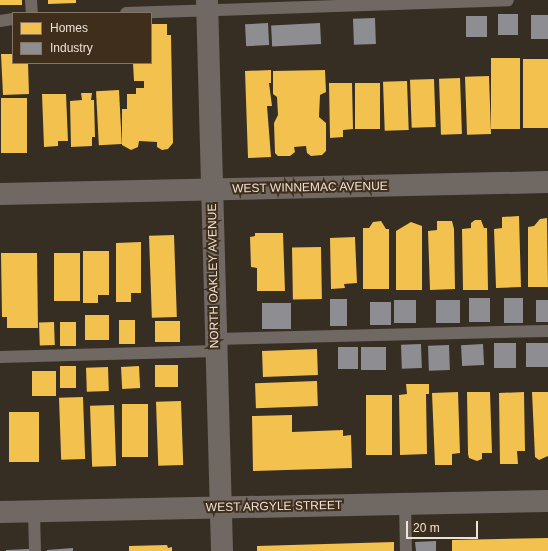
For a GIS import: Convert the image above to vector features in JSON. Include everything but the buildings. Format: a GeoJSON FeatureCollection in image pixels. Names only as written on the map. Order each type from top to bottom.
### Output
{"type":"FeatureCollection","features":[{"type":"Feature","properties":{"kind":"street","name":"NORTH OAKLEY AVENUE"},"geometry":{"type":"LineString","coordinates":[[207,5],[222,551]]}},
{"type":"Feature","properties":{"kind":"street","name":"WEST WINNEMAC AVENUE"},"geometry":{"type":"LineString","coordinates":[[0,194],[548,182]]}},
{"type":"Feature","properties":{"kind":"street","name":"WEST ARGYLE STREET"},"geometry":{"type":"LineString","coordinates":[[0,512],[548,501]]}},
{"type":"Feature","properties":{"kind":"lane"},"geometry":{"type":"LineString","coordinates":[[31,0],[32,12]]}},
{"type":"Feature","properties":{"kind":"lane"},"geometry":{"type":"LineString","coordinates":[[136,12],[207,5],[508,0]]}},
{"type":"Feature","properties":{"kind":"lane"},"geometry":{"type":"LineString","coordinates":[[0,21],[12,19]]}},
{"type":"Feature","properties":{"kind":"lane"},"geometry":{"type":"LineString","coordinates":[[0,357],[216,345],[548,331]]}},
{"type":"Feature","properties":{"kind":"lane"},"geometry":{"type":"LineString","coordinates":[[405,504],[406,551]]}},
{"type":"Feature","properties":{"kind":"lane"},"geometry":{"type":"LineString","coordinates":[[34,511],[35,551]]}}]}
